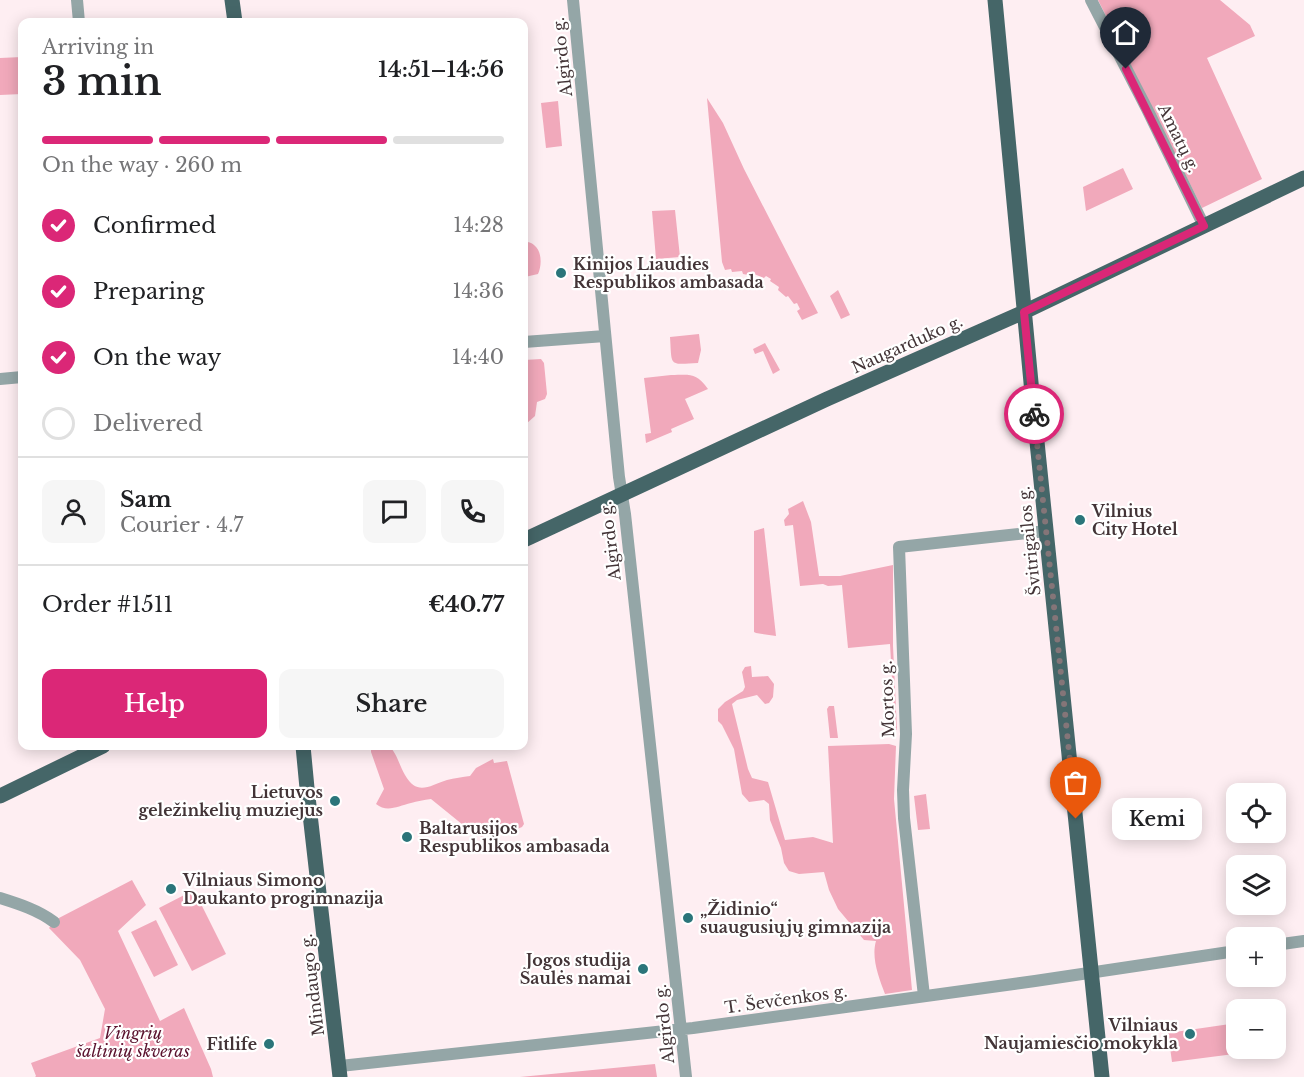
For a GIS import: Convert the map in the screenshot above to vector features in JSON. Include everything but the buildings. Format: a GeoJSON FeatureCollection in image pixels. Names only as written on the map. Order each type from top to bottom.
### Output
{"type":"FeatureCollection","features":[{"type":"Feature","properties":{"kind":"main road"},"geometry":{"type":"LineString","coordinates":[[232,0],[234,18]]}},
{"type":"Feature","properties":{"kind":"main road","name":"Švitrigailos g."},"geometry":{"type":"LineString","coordinates":[[995,0],[1024,312],[1102,1077]]}},
{"type":"Feature","properties":{"kind":"main road","name":"Naugarduko g."},"geometry":{"type":"LineString","coordinates":[[528,538],[839,394],[1024,312],[1304,178]]}},
{"type":"Feature","properties":{"kind":"main road"},"geometry":{"type":"LineString","coordinates":[[0,795],[95,750]]}},
{"type":"Feature","properties":{"kind":"main road","name":"Mindaugo g."},"geometry":{"type":"LineString","coordinates":[[303,750],[340,1072]]}},
{"type":"Feature","properties":{"kind":"street"},"geometry":{"type":"LineString","coordinates":[[77,0],[79,18]]}},
{"type":"Feature","properties":{"kind":"street","name":"Algirdo g."},"geometry":{"type":"LineString","coordinates":[[573,0],[605,336],[686,1077]]}},
{"type":"Feature","properties":{"kind":"street","name":"Amatų g."},"geometry":{"type":"LineString","coordinates":[[1091,0],[1204,226]]}},
{"type":"Feature","properties":{"kind":"street"},"geometry":{"type":"LineString","coordinates":[[528,342],[605,336]]}},
{"type":"Feature","properties":{"kind":"street"},"geometry":{"type":"LineString","coordinates":[[0,379],[18,377]]}},
{"type":"Feature","properties":{"kind":"street","name":"Mortos g."},"geometry":{"type":"LineString","coordinates":[[924,996],[904,818],[906,734],[899,547],[1046,531]]}},
{"type":"Feature","properties":{"kind":"street"},"geometry":{"type":"LineString","coordinates":[[0,898],[22,905],[54,922]]}},
{"type":"Feature","properties":{"kind":"street"},"geometry":{"type":"LineString","coordinates":[[1286,943],[1304,941]]}},
{"type":"Feature","properties":{"kind":"street","name":"T. Ševčenkos g."},"geometry":{"type":"LineString","coordinates":[[340,1072],[681,1030],[1226,953]]}},
{"type":"Feature","properties":{"kind":"green space"},"geometry":{"type":"Polygon","coordinates":[[[1098,0],[1220,0],[1250,25],[1255,36],[1207,58],[1262,179],[1202,208],[1098,0]]]}},
{"type":"Feature","properties":{"kind":"green space"},"geometry":{"type":"Polygon","coordinates":[[[18,57],[18,94],[0,95],[0,58],[18,57]]]}},
{"type":"Feature","properties":{"kind":"green space"},"geometry":{"type":"Polygon","coordinates":[[[707,98],[723,123],[818,313],[802,320],[797,311],[800,309],[797,303],[794,304],[788,296],[786,297],[778,290],[779,287],[770,281],[771,279],[766,276],[764,278],[754,274],[753,276],[743,274],[742,271],[725,270],[722,262],[707,98]]]}},
{"type":"Feature","properties":{"kind":"green space"},"geometry":{"type":"Polygon","coordinates":[[[558,101],[562,146],[546,148],[541,103],[558,101]]]}},
{"type":"Feature","properties":{"kind":"green space"},"geometry":{"type":"Polygon","coordinates":[[[1123,168],[1133,189],[1086,211],[1083,187],[1123,168]]]}},
{"type":"Feature","properties":{"kind":"green space"},"geometry":{"type":"Polygon","coordinates":[[[675,210],[680,257],[656,259],[652,211],[675,210]]]}},
{"type":"Feature","properties":{"kind":"green space"},"geometry":{"type":"Polygon","coordinates":[[[528,242],[539,251],[538,274],[528,276],[528,242]]]}},
{"type":"Feature","properties":{"kind":"green space"},"geometry":{"type":"Polygon","coordinates":[[[838,290],[850,315],[841,319],[830,296],[838,290]]]}},
{"type":"Feature","properties":{"kind":"green space"},"geometry":{"type":"Polygon","coordinates":[[[699,334],[701,350],[698,363],[673,362],[670,337],[699,334]]]}},
{"type":"Feature","properties":{"kind":"green space"},"geometry":{"type":"Polygon","coordinates":[[[765,343],[780,370],[773,374],[763,351],[755,354],[753,349],[765,343]]]}},
{"type":"Feature","properties":{"kind":"green space"},"geometry":{"type":"Polygon","coordinates":[[[541,359],[544,363],[547,394],[545,399],[537,402],[535,416],[528,422],[528,360],[541,359]]]}},
{"type":"Feature","properties":{"kind":"green space"},"geometry":{"type":"Polygon","coordinates":[[[671,375],[696,377],[708,389],[685,399],[694,419],[646,443],[645,434],[651,433],[644,378],[671,375]]]}},
{"type":"Feature","properties":{"kind":"green space"},"geometry":{"type":"Polygon","coordinates":[[[803,501],[811,522],[819,576],[840,576],[893,565],[893,646],[897,730],[895,730],[890,644],[848,648],[842,585],[800,586],[793,525],[785,526],[784,520],[789,514],[788,509],[803,501]]]}},
{"type":"Feature","properties":{"kind":"green space"},"geometry":{"type":"Polygon","coordinates":[[[764,528],[776,636],[754,632],[754,531],[764,528]]]}},
{"type":"Feature","properties":{"kind":"green space"},"geometry":{"type":"Polygon","coordinates":[[[751,666],[752,677],[768,676],[774,684],[773,697],[769,703],[765,704],[757,695],[737,700],[732,704],[748,769],[752,778],[768,782],[785,840],[813,837],[833,843],[828,746],[889,744],[896,746],[894,799],[912,990],[885,994],[875,961],[876,941],[864,940],[838,909],[824,872],[799,874],[789,871],[784,863],[770,820],[769,804],[764,800],[749,802],[742,794],[734,749],[718,721],[718,709],[743,691],[745,687],[742,672],[745,667],[751,666]]]}},
{"type":"Feature","properties":{"kind":"green space"},"geometry":{"type":"Polygon","coordinates":[[[829,706],[834,706],[838,738],[830,738],[827,709],[829,706]]]}},
{"type":"Feature","properties":{"kind":"green space"},"geometry":{"type":"Polygon","coordinates":[[[371,750],[392,750],[410,781],[424,788],[450,779],[470,776],[476,768],[493,759],[494,763],[507,761],[524,824],[510,832],[497,832],[482,837],[468,829],[431,799],[393,808],[380,807],[376,804],[384,789],[371,750]]]}},
{"type":"Feature","properties":{"kind":"green space"},"geometry":{"type":"Polygon","coordinates":[[[926,794],[930,829],[918,830],[914,796],[926,794]]]}},
{"type":"Feature","properties":{"kind":"green space","name":"Vingrių šaltinių skveras"},"geometry":{"type":"Polygon","coordinates":[[[132,880],[146,905],[118,931],[160,1021],[184,1008],[213,1077],[35,1077],[31,1063],[100,1038],[105,1009],[80,960],[49,928],[57,919],[132,880]]]}},
{"type":"Feature","properties":{"kind":"green space"},"geometry":{"type":"Polygon","coordinates":[[[194,890],[226,954],[192,971],[159,908],[194,890]]]}},
{"type":"Feature","properties":{"kind":"green space"},"geometry":{"type":"Polygon","coordinates":[[[156,920],[178,965],[154,977],[131,932],[156,920]]]}},
{"type":"Feature","properties":{"kind":"green space"},"geometry":{"type":"Polygon","coordinates":[[[1226,1025],[1226,1055],[1172,1062],[1168,1033],[1226,1025]]]}},
{"type":"Feature","properties":{"kind":"green space"},"geometry":{"type":"Polygon","coordinates":[[[655,1064],[657,1077],[520,1077],[655,1064]]]}},
{"type":"Feature","properties":{"kind":"way so far"},"geometry":{"type":"LineString","coordinates":[[1034,414],[1076,819]]}},
{"type":"Feature","properties":{"kind":"place","name":"Kinijos Liaudies Respublikos ambasada"},"geometry":{"type":"Point","coordinates":[561,273]}},
{"type":"Feature","properties":{"kind":"place","name":"Vilnius City Hotel"},"geometry":{"type":"Point","coordinates":[1080,520]}},
{"type":"Feature","properties":{"kind":"place","name":"Lietuvos geležinkelių muziejus"},"geometry":{"type":"Point","coordinates":[335,801]}},
{"type":"Feature","properties":{"kind":"place","name":"Kemi"},"geometry":{"type":"Point","coordinates":[1076,819]}},
{"type":"Feature","properties":{"kind":"place","name":"Baltarusijos Respublikos ambasada"},"geometry":{"type":"Point","coordinates":[407,837]}},
{"type":"Feature","properties":{"kind":"place","name":"Vilniaus Simono Daukanto progimnazija"},"geometry":{"type":"Point","coordinates":[171,889]}},
{"type":"Feature","properties":{"kind":"place","name":"„Židinio“ suaugusiųjų gimnazija"},"geometry":{"type":"Point","coordinates":[688,918]}},
{"type":"Feature","properties":{"kind":"place","name":"Jogos studija Saulės namai"},"geometry":{"type":"Point","coordinates":[643,969]}},
{"type":"Feature","properties":{"kind":"place","name":"Vilniaus Naujamiesčio mokykla"},"geometry":{"type":"Point","coordinates":[1190,1034]}},
{"type":"Feature","properties":{"kind":"place","name":"Fitlife"},"geometry":{"type":"Point","coordinates":[269,1044]}},
{"type":"Feature","properties":{"kind":"route"},"geometry":{"type":"LineString","coordinates":[[1034,414],[1024,312],[1204,226],[1126,69]]}}]}
